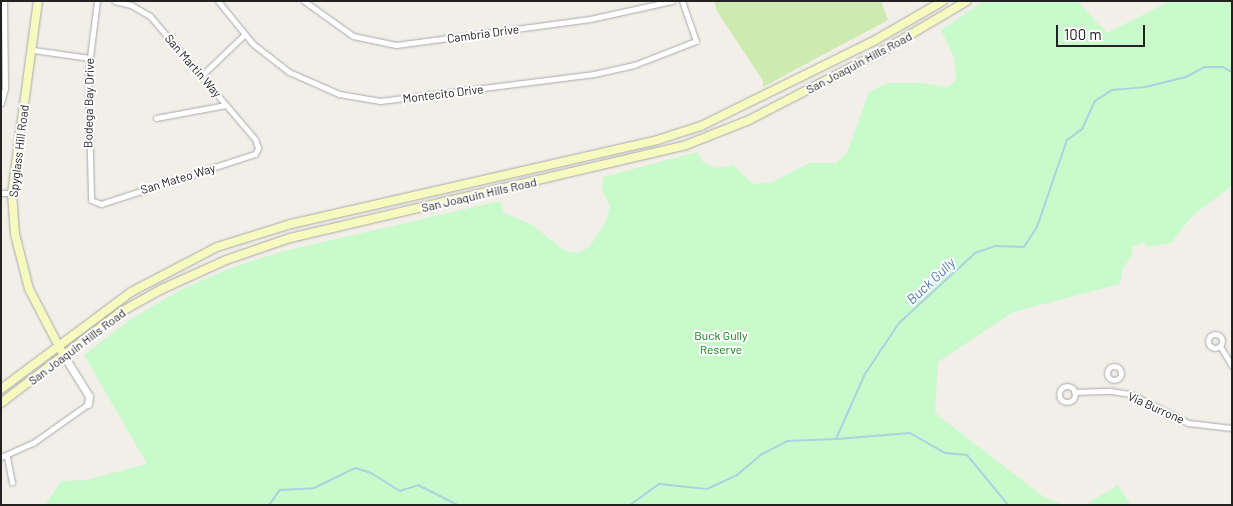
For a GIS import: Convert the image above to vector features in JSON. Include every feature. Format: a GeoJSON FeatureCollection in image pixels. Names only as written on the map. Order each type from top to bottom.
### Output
{"type":"FeatureCollection","features":[{"type":"Feature","properties":{"kind":"main road","name":"Spyglass Hill Road"},"geometry":{"type":"LineString","coordinates":[[38,1],[33,50],[12,193],[22,270],[64,356]]}},
{"type":"Feature","properties":{"kind":"main road","name":"San Joaquin Hills Road"},"geometry":{"type":"LineString","coordinates":[[1,389],[58,344],[131,292],[217,248],[291,224],[657,140],[701,126],[849,54],[943,1]]}},
{"type":"Feature","properties":{"kind":"main road","name":"San Joaquin Hills Road"},"geometry":{"type":"LineString","coordinates":[[1,403],[133,305],[234,257],[290,238],[638,158],[732,128],[880,53],[967,1]]}},
{"type":"Feature","properties":{"kind":"street"},"geometry":{"type":"LineString","coordinates":[[1,103],[3,87],[4,1]]}},
{"type":"Feature","properties":{"kind":"street","name":"Bodega Bay Drive"},"geometry":{"type":"LineString","coordinates":[[95,204],[90,195],[89,58],[97,1]]}},
{"type":"Feature","properties":{"kind":"street","name":"San Martin Way"},"geometry":{"type":"LineString","coordinates":[[114,1],[143,11],[255,139],[258,148]]}},
{"type":"Feature","properties":{"kind":"street","name":"Montecito Drive"},"geometry":{"type":"LineString","coordinates":[[218,1],[244,35],[270,59],[310,83],[347,96],[380,101],[610,72],[696,41],[682,1]]}},
{"type":"Feature","properties":{"kind":"street","name":"Cambria Drive"},"geometry":{"type":"LineString","coordinates":[[304,1],[353,36],[396,45],[590,19],[672,1]]}},
{"type":"Feature","properties":{"kind":"street"},"geometry":{"type":"LineString","coordinates":[[201,76],[244,35]]}},
{"type":"Feature","properties":{"kind":"street"},"geometry":{"type":"LineString","coordinates":[[33,50],[89,58]]}},
{"type":"Feature","properties":{"kind":"street"},"geometry":{"type":"LineString","coordinates":[[156,118],[226,105]]}},
{"type":"Feature","properties":{"kind":"street","name":"San Mateo Way"},"geometry":{"type":"LineString","coordinates":[[95,204],[250,156],[258,148]]}},
{"type":"Feature","properties":{"kind":"street"},"geometry":{"type":"LineString","coordinates":[[1,193],[12,193]]}},
{"type":"Feature","properties":{"kind":"street"},"geometry":{"type":"LineString","coordinates":[[1220,346],[1232,366]]}},
{"type":"Feature","properties":{"kind":"street","name":"Spyglass Hill Road"},"geometry":{"type":"LineString","coordinates":[[64,356],[89,396],[88,404]]}},
{"type":"Feature","properties":{"kind":"street","name":"Via Burrone"},"geometry":{"type":"LineString","coordinates":[[1111,391],[1113,380]]}},
{"type":"Feature","properties":{"kind":"street","name":"Via Burrone"},"geometry":{"type":"LineString","coordinates":[[1074,392],[1111,391],[1131,394],[1188,423],[1232,428]]}},
{"type":"Feature","properties":{"kind":"street"},"geometry":{"type":"LineString","coordinates":[[12,483],[4,457],[33,443],[88,404]]}},
{"type":"Feature","properties":{"kind":"green space"},"geometry":{"type":"Polygon","coordinates":[[[714,1],[881,1],[888,20],[763,87],[763,81],[717,11],[714,1]]]}},
{"type":"Feature","properties":{"kind":"green space","name":"Buck Gully Reserve"},"geometry":{"type":"Polygon","coordinates":[[[984,1],[1077,1],[1107,33],[1170,1],[1232,1],[1232,186],[1193,215],[1171,243],[1147,247],[1144,242],[1131,247],[1133,254],[1123,268],[1120,284],[1013,312],[938,362],[935,413],[1044,497],[1065,505],[45,505],[61,481],[86,480],[147,464],[84,355],[131,319],[178,291],[228,269],[280,252],[500,201],[504,213],[531,224],[565,251],[579,253],[590,246],[606,221],[610,206],[602,190],[603,177],[697,152],[703,162],[715,168],[733,165],[753,184],[772,182],[809,163],[836,163],[847,153],[869,92],[888,83],[921,83],[948,87],[956,80],[954,57],[941,30],[984,1]]]}},
{"type":"Feature","properties":{"kind":"green space"},"geometry":{"type":"Polygon","coordinates":[[[1118,485],[1131,505],[1085,505],[1118,485]]]}},
{"type":"Feature","properties":{"kind":"waterway","name":"Buck Gully"},"geometry":{"type":"LineString","coordinates":[[630,505],[659,484],[707,489],[737,475],[762,454],[787,441],[836,439],[865,374],[899,323],[975,253],[995,246],[1024,247],[1037,227],[1067,140],[1082,129],[1095,101],[1112,90],[1145,87],[1186,77],[1205,67],[1223,67],[1232,72]]}},
{"type":"Feature","properties":{"kind":"waterway"},"geometry":{"type":"LineString","coordinates":[[837,439],[910,433],[945,453],[967,455],[1008,505]]}},
{"type":"Feature","properties":{"kind":"waterway","name":"Buck Gully"},"geometry":{"type":"LineString","coordinates":[[269,505],[280,490],[314,488],[355,468],[371,473],[400,491],[418,485],[458,505]]}}]}
